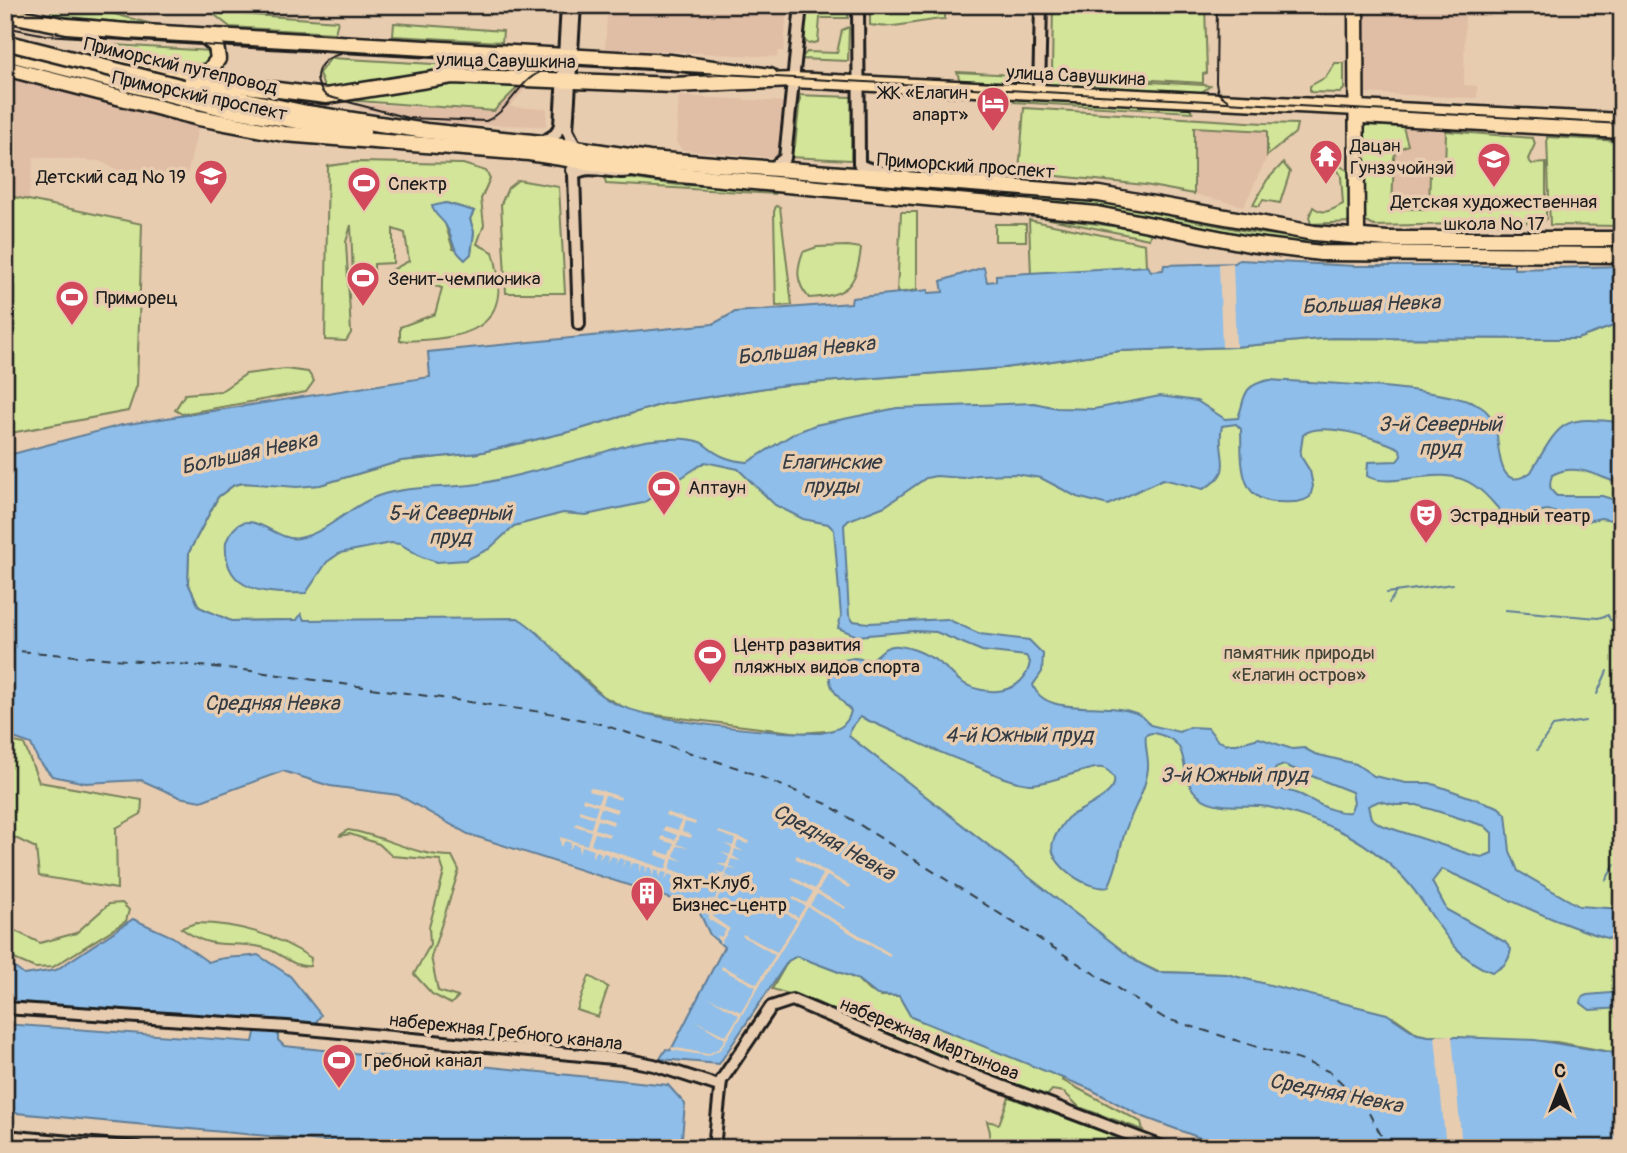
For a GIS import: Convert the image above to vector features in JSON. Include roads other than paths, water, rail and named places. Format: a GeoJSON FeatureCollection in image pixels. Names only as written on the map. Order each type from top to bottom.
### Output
{"type":"FeatureCollection","features":[{"type":"Feature","properties":{"kind":"main road"},"geometry":{"type":"LineString","coordinates":[[1356,5],[1357,237]]}},
{"type":"Feature","properties":{"kind":"main road","name":"улица Савушкина"},"geometry":{"type":"LineString","coordinates":[[5,14],[67,26],[204,36],[709,65],[793,80]]}},
{"type":"Feature","properties":{"kind":"main road","name":"улица Савушкина"},"geometry":{"type":"LineString","coordinates":[[179,75],[200,74],[215,65],[217,50],[204,36]]}},
{"type":"Feature","properties":{"kind":"main road","name":"улица Савушкина"},"geometry":{"type":"LineString","coordinates":[[6,53],[64,61],[125,63],[179,75],[326,96],[356,94],[401,83],[452,76],[684,85],[793,80],[1357,110],[1362,106],[1622,121]]}},
{"type":"Feature","properties":{"kind":"main road","name":"Приморский путепровод"},"geometry":{"type":"LineString","coordinates":[[6,53],[229,98],[307,118]]}},
{"type":"Feature","properties":{"kind":"main road","name":"Приморский проспект"},"geometry":{"type":"LineString","coordinates":[[6,53],[242,127],[329,138],[474,148],[635,170],[1097,214],[1249,244],[1321,253],[1622,255]]}},
{"type":"Feature","properties":{"kind":"main road","name":"улица Савушкина"},"geometry":{"type":"LineString","coordinates":[[1357,110],[1362,116],[1622,131]]}},
{"type":"Feature","properties":{"kind":"main road","name":"Приморский проспект"},"geometry":{"type":"LineString","coordinates":[[307,118],[474,148]]}},
{"type":"Feature","properties":{"kind":"main road","name":"Приморский проспект"},"geometry":{"type":"LineString","coordinates":[[307,118],[542,143],[649,159],[1099,194],[1271,228],[1357,237],[1622,239]]}},
{"type":"Feature","properties":{"kind":"street"},"geometry":{"type":"LineString","coordinates":[[568,5],[569,57]]}},
{"type":"Feature","properties":{"kind":"street"},"geometry":{"type":"LineString","coordinates":[[542,143],[556,134],[560,125],[575,5]]}},
{"type":"Feature","properties":{"kind":"street"},"geometry":{"type":"LineString","coordinates":[[770,169],[785,158],[801,5]]}},
{"type":"Feature","properties":{"kind":"street"},"geometry":{"type":"LineString","coordinates":[[858,5],[859,164],[866,169],[887,170],[897,179]]}},
{"type":"Feature","properties":{"kind":"street"},"geometry":{"type":"LineString","coordinates":[[1039,93],[1041,5]]}},
{"type":"Feature","properties":{"kind":"street"},"geometry":{"type":"LineString","coordinates":[[566,81],[567,130],[576,148]]}},
{"type":"Feature","properties":{"kind":"street"},"geometry":{"type":"LineString","coordinates":[[561,158],[574,174],[579,324]]}},
{"type":"Feature","properties":{"kind":"street"},"geometry":{"type":"LineString","coordinates":[[785,158],[801,172]]}},
{"type":"Feature","properties":{"kind":"street"},"geometry":{"type":"LineString","coordinates":[[574,174],[582,169],[622,175],[635,170]]}},
{"type":"Feature","properties":{"kind":"street","name":"набережная Мартынова"},"geometry":{"type":"LineString","coordinates":[[719,1086],[771,1007],[792,1000],[949,1066],[1164,1148]]}},
{"type":"Feature","properties":{"kind":"street","name":"набережная Гребного канала"},"geometry":{"type":"LineString","coordinates":[[5,1008],[287,1027],[623,1059],[654,1065],[719,1086]]}},
{"type":"Feature","properties":{"kind":"street"},"geometry":{"type":"LineString","coordinates":[[714,1148],[719,1086]]}},
{"type":"Feature","properties":{"kind":"street"},"geometry":{"type":"LineString","coordinates":[[5,1136],[138,1148]]}},
{"type":"Feature","properties":{"kind":"street"},"geometry":{"type":"LineString","coordinates":[[5,1143],[64,1148]]}},
{"type":"Feature","properties":{"kind":"water"},"geometry":{"type":"Polygon","coordinates":[[[446,203],[474,211],[470,219],[474,232],[471,254],[465,260],[456,250],[448,229],[432,206],[446,203]]]}},
{"type":"Feature","properties":{"kind":"water"},"geometry":{"type":"Polygon","coordinates":[[[1239,260],[1356,266],[1514,266],[1514,269],[1622,266],[1622,323],[1577,339],[1331,338],[1234,347],[1120,351],[1004,368],[785,385],[663,404],[577,430],[478,453],[401,461],[320,485],[234,485],[218,497],[189,552],[188,583],[199,607],[231,621],[297,620],[301,614],[304,620],[518,618],[541,636],[593,689],[623,707],[709,725],[821,733],[844,725],[851,711],[830,683],[834,662],[854,658],[871,660],[887,648],[903,647],[935,659],[960,681],[970,686],[992,691],[1012,687],[1020,681],[1027,673],[1030,662],[1026,656],[982,651],[936,632],[914,631],[857,636],[838,628],[841,616],[834,530],[828,524],[803,519],[775,505],[738,469],[705,462],[643,503],[586,515],[563,513],[514,526],[489,549],[466,560],[437,562],[400,544],[391,543],[340,553],[327,562],[306,593],[263,591],[240,581],[232,572],[227,559],[226,542],[234,529],[242,523],[251,522],[289,538],[299,538],[320,531],[367,500],[378,496],[415,489],[478,484],[645,441],[694,440],[725,457],[748,462],[795,433],[815,425],[897,408],[1034,403],[1057,408],[1094,409],[1160,396],[1197,401],[1225,419],[1238,418],[1249,389],[1269,380],[1411,390],[1464,400],[1486,411],[1496,428],[1502,465],[1512,478],[1520,478],[1531,472],[1550,441],[1565,425],[1586,420],[1622,422],[1622,485],[1578,470],[1561,471],[1552,475],[1550,484],[1552,492],[1557,496],[1602,496],[1622,502],[1622,522],[1601,518],[1582,522],[1548,510],[1536,512],[1518,523],[1510,521],[1480,490],[1461,479],[1432,476],[1378,480],[1367,476],[1368,462],[1397,461],[1401,456],[1400,449],[1366,436],[1323,429],[1303,435],[1300,455],[1310,471],[1313,486],[1310,497],[1295,502],[1265,500],[1255,495],[1244,477],[1241,429],[1236,424],[1222,426],[1223,469],[1214,482],[1203,489],[1163,479],[1108,505],[1077,497],[1041,478],[1015,474],[964,478],[936,476],[926,478],[885,506],[849,520],[844,525],[849,615],[853,621],[869,623],[947,619],[980,634],[1029,640],[1043,654],[1042,672],[1033,685],[1041,697],[1054,703],[1125,710],[1140,715],[1150,725],[1179,732],[1190,727],[1208,728],[1218,741],[1227,744],[1259,738],[1292,749],[1304,748],[1315,754],[1356,764],[1374,776],[1406,783],[1430,783],[1498,807],[1506,814],[1510,851],[1518,871],[1579,906],[1622,909],[1622,942],[1552,919],[1442,869],[1432,882],[1447,910],[1505,942],[1511,949],[1505,964],[1500,968],[1492,972],[1478,966],[1455,947],[1404,878],[1364,845],[1329,826],[1288,812],[1268,807],[1224,805],[1207,801],[1192,789],[1178,746],[1172,740],[1153,733],[1146,735],[1147,776],[1126,829],[1111,880],[1108,887],[1091,885],[1071,875],[1063,867],[1056,859],[1053,842],[1070,816],[1094,803],[1110,790],[1114,783],[1113,776],[1105,769],[1092,769],[1047,782],[1029,784],[1000,776],[860,717],[851,728],[849,736],[1137,962],[1157,972],[1226,974],[1387,1014],[1417,1034],[1428,1036],[1535,1040],[1622,1054],[1622,1148],[1227,1148],[1141,1116],[1090,1089],[911,1017],[899,996],[877,995],[857,979],[797,956],[788,961],[719,1064],[660,1059],[666,1049],[671,1050],[724,947],[710,935],[697,907],[468,834],[398,795],[330,786],[283,771],[201,801],[179,797],[141,780],[86,783],[52,776],[38,760],[31,744],[5,735],[5,456],[122,425],[430,377],[428,352],[713,324],[735,312],[851,303],[852,298],[928,290],[928,293],[943,292],[941,281],[984,267],[987,282],[996,281],[996,275],[1148,266],[1151,271],[1163,270],[1164,265],[1235,263],[1239,260]],[[1284,765],[1276,768],[1271,777],[1273,786],[1299,794],[1330,809],[1350,812],[1354,803],[1352,792],[1284,765]],[[1379,801],[1368,806],[1371,818],[1381,825],[1472,855],[1482,857],[1492,853],[1492,833],[1485,826],[1417,805],[1396,805],[1379,801]]]}},
{"type":"Feature","properties":{"kind":"water","name":"Гребной канал"},"geometry":{"type":"Polygon","coordinates":[[[133,919],[173,937],[208,962],[258,955],[290,976],[321,1015],[314,1025],[278,1030],[278,1040],[284,1046],[668,1085],[685,1104],[681,1148],[399,1148],[5,1112],[5,1024],[253,1042],[258,1020],[5,1002],[5,960],[24,975],[56,970],[133,919]]]}},
{"type":"Feature","properties":{"kind":"water"},"geometry":{"type":"Polygon","coordinates":[[[1622,992],[1622,1008],[1590,1010],[1581,1003],[1582,997],[1587,995],[1622,992]]]}},
{"type":"Feature","properties":{"kind":"waterway"},"geometry":{"type":"LineString","coordinates":[[1387,593],[1453,584]]}},
{"type":"Feature","properties":{"kind":"waterway"},"geometry":{"type":"LineString","coordinates":[[1389,603],[1396,592]]}},
{"type":"Feature","properties":{"kind":"waterway"},"geometry":{"type":"LineString","coordinates":[[1505,610],[1598,618],[1608,615],[1610,620],[1622,621]]}},
{"type":"Feature","properties":{"kind":"waterway"},"geometry":{"type":"LineString","coordinates":[[1597,694],[1607,671]]}},
{"type":"Feature","properties":{"kind":"waterway"},"geometry":{"type":"LineString","coordinates":[[1537,750],[1553,726],[1585,721]]}},
{"type":"Feature","properties":{"kind":"waterway"},"geometry":{"type":"LineString","coordinates":[[1606,880],[1615,864]]}},
{"type":"Feature","properties":{"kind":"tram line"},"geometry":{"type":"LineString","coordinates":[[1217,5],[1216,83],[1218,93],[1231,103]]}},
{"type":"Feature","properties":{"kind":"tram line"},"geometry":{"type":"LineString","coordinates":[[5,27],[46,35],[216,46],[1622,124]]}},
{"type":"Feature","properties":{"kind":"tram line"},"geometry":{"type":"LineString","coordinates":[[341,54],[327,60],[318,70],[318,83],[326,96],[408,118],[486,121],[503,109],[531,78],[550,69]]}},
{"type":"Feature","properties":{"kind":"place","name":"ЖК «Елагин апарт»"},"geometry":{"type":"Point","coordinates":[993,133]}},
{"type":"Feature","properties":{"kind":"place","name":"Дацан Гунзэчойнэй"},"geometry":{"type":"Point","coordinates":[1326,186]}},
{"type":"Feature","properties":{"kind":"place","name":"Детская художественная школа № 17"},"geometry":{"type":"Point","coordinates":[1494,189]}},
{"type":"Feature","properties":{"kind":"place","name":"Детский сад № 19"},"geometry":{"type":"Point","coordinates":[211,206]}},
{"type":"Feature","properties":{"kind":"place","name":"Спектр"},"geometry":{"type":"Point","coordinates":[364,213]}},
{"type":"Feature","properties":{"kind":"place","name":"Зенит-чемпионика"},"geometry":{"type":"Point","coordinates":[363,308]}},
{"type":"Feature","properties":{"kind":"place","name":"Приморец"},"geometry":{"type":"Point","coordinates":[72,327]}},
{"type":"Feature","properties":{"kind":"place","name":"Аптаун"},"geometry":{"type":"Point","coordinates":[664,517]}},
{"type":"Feature","properties":{"kind":"place","name":"Эстрадный театр"},"geometry":{"type":"Point","coordinates":[1426,545]}},
{"type":"Feature","properties":{"kind":"place","name":"Центр развития пляжных видов спорта"},"geometry":{"type":"Point","coordinates":[710,685]}},
{"type":"Feature","properties":{"kind":"place","name":"Яхт-Клуб, Бизнес-центр"},"geometry":{"type":"Point","coordinates":[647,923]}},
{"type":"Feature","properties":{"kind":"place","name":"Гребной канал"},"geometry":{"type":"Point","coordinates":[339,1090]}},
{"type":"Feature","properties":{"kind":"water label","name":"Большая Невка"},"geometry":{"type":"Point","coordinates":[1371,304]}},
{"type":"Feature","properties":{"kind":"water label","name":"Большая Невка"},"geometry":{"type":"Point","coordinates":[806,350]}},
{"type":"Feature","properties":{"kind":"water label","name":"3-й Северный пруд"},"geometry":{"type":"Point","coordinates":[1440,436]}},
{"type":"Feature","properties":{"kind":"water label","name":"Большая Невка"},"geometry":{"type":"Point","coordinates":[249,453]}},
{"type":"Feature","properties":{"kind":"water label","name":"Елагинские пруды"},"geometry":{"type":"Point","coordinates":[831,474]}},
{"type":"Feature","properties":{"kind":"water label","name":"5-й Северный пруд"},"geometry":{"type":"Point","coordinates":[450,525]}},
{"type":"Feature","properties":{"kind":"water label","name":"Средняя Невка"},"geometry":{"type":"Point","coordinates":[272,703]}},
{"type":"Feature","properties":{"kind":"water label","name":"4-й Южный пруд"},"geometry":{"type":"Point","coordinates":[1019,735]}},
{"type":"Feature","properties":{"kind":"water label","name":"3-й Южный пруд"},"geometry":{"type":"Point","coordinates":[1234,775]}},
{"type":"Feature","properties":{"kind":"water label","name":"Средняя Невка"},"geometry":{"type":"Point","coordinates":[834,842]}},
{"type":"Feature","properties":{"kind":"water label","name":"Средняя Невка"},"geometry":{"type":"Point","coordinates":[1336,1093]}},
{"type":"Feature","properties":{"kind":"park label","name":"памятник природы «Елагин остров»"},"geometry":{"type":"Point","coordinates":[1299,663]}}]}
